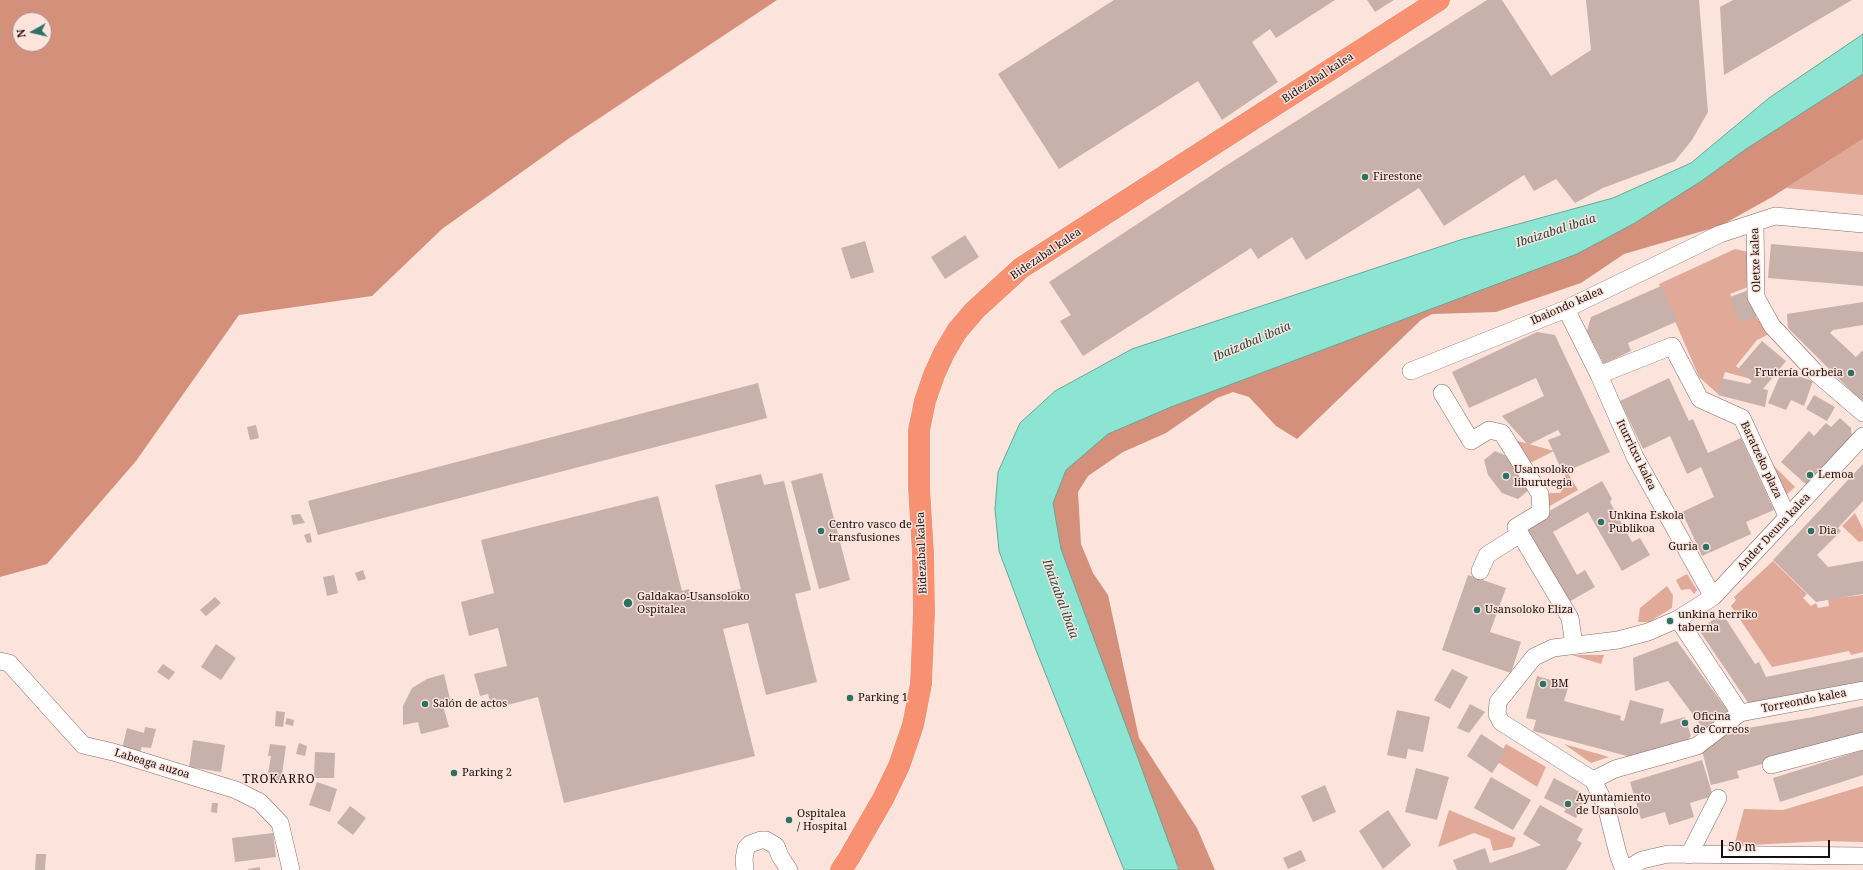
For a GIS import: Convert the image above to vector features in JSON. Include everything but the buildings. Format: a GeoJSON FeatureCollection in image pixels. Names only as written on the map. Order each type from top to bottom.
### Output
{"type":"FeatureCollection","features":[{"type":"Feature","properties":{"kind":"highway","name":"Bidezabal kalea"},"geometry":{"type":"LineString","coordinates":[[840,870],[849,858],[883,799],[899,766],[913,725],[921,684],[924,612],[923,553],[919,488],[919,430],[925,401],[934,376],[944,353],[957,331],[975,310],[1021,268],[1439,0]]}},
{"type":"Feature","properties":{"kind":"street","name":"Oletxe kalea"},"geometry":{"type":"LineString","coordinates":[[1863,224],[1775,216],[1755,223],[1756,297],[1772,326],[1814,372],[1863,413]]}},
{"type":"Feature","properties":{"kind":"street","name":"Ibaiondo kalea"},"geometry":{"type":"LineString","coordinates":[[1411,371],[1566,309],[1720,234],[1755,223]]}},
{"type":"Feature","properties":{"kind":"street","name":"Iturritxu kalea"},"geometry":{"type":"LineString","coordinates":[[1566,309],[1599,376],[1635,457],[1713,597]]}},
{"type":"Feature","properties":{"kind":"street","name":"Baratzeko plaza"},"geometry":{"type":"LineString","coordinates":[[1599,376],[1672,346],[1700,399],[1742,418],[1788,518]]}},
{"type":"Feature","properties":{"kind":"street"},"geometry":{"type":"LineString","coordinates":[[1442,393],[1471,441],[1489,430],[1502,432],[1540,494],[1541,512],[1487,555],[1480,571]]}},
{"type":"Feature","properties":{"kind":"street","name":"Ander Deuna kalea"},"geometry":{"type":"LineString","coordinates":[[1593,780],[1501,722],[1497,714],[1498,702],[1534,657],[1553,648],[1618,640],[1648,632],[1678,619],[1713,597],[1863,436]]}},
{"type":"Feature","properties":{"kind":"street"},"geometry":{"type":"LineString","coordinates":[[1518,531],[1570,618],[1574,645]]}},
{"type":"Feature","properties":{"kind":"street"},"geometry":{"type":"LineString","coordinates":[[1678,619],[1740,713]]}},
{"type":"Feature","properties":{"kind":"street","name":"Labeaga auzoa"},"geometry":{"type":"LineString","coordinates":[[0,661],[9,663],[83,745],[113,752],[236,790],[260,802],[280,823],[291,870]]}},
{"type":"Feature","properties":{"kind":"street","name":"Torreondo kalea"},"geometry":{"type":"LineString","coordinates":[[1593,780],[1615,769],[1697,746],[1740,713],[1863,690]]}},
{"type":"Feature","properties":{"kind":"street"},"geometry":{"type":"LineString","coordinates":[[1771,765],[1863,741]]}},
{"type":"Feature","properties":{"kind":"street"},"geometry":{"type":"LineString","coordinates":[[1593,780],[1606,806],[1618,854],[1625,870],[1642,860],[1668,854],[1863,856]]}},
{"type":"Feature","properties":{"kind":"street"},"geometry":{"type":"LineString","coordinates":[[1689,855],[1718,798]]}},
{"type":"Feature","properties":{"kind":"street"},"geometry":{"type":"LineString","coordinates":[[746,868],[744,854],[746,848],[750,844],[761,840],[766,840],[776,846],[781,865]]}},
{"type":"Feature","properties":{"kind":"shaded area"},"geometry":{"type":"Polygon","coordinates":[[[0,0],[777,0],[568,139],[442,229],[372,296],[239,315],[136,461],[47,564],[0,577],[0,0]]]}},
{"type":"Feature","properties":{"kind":"shaded area"},"geometry":{"type":"Polygon","coordinates":[[[1863,68],[1863,139],[1772,197],[1720,226],[1624,254],[1581,283],[1496,312],[1432,314],[1421,320],[1297,439],[1276,426],[1249,397],[1233,392],[1217,398],[1166,433],[1123,452],[1088,476],[1078,492],[1081,544],[1093,573],[1108,595],[1139,738],[1197,828],[1215,870],[1132,870],[1003,480],[1231,337],[1635,223],[1863,68]]]}},
{"type":"Feature","properties":{"kind":"shaded area"},"geometry":{"type":"Polygon","coordinates":[[[1863,139],[1863,195],[1786,188],[1863,139]]]}},
{"type":"Feature","properties":{"kind":"shaded area"},"geometry":{"type":"Polygon","coordinates":[[[1735,249],[1748,252],[1748,287],[1730,294],[1741,318],[1753,313],[1769,334],[1757,340],[1736,366],[1751,379],[1725,372],[1718,394],[1699,377],[1659,284],[1735,249]]]}},
{"type":"Feature","properties":{"kind":"shaded area"},"geometry":{"type":"Polygon","coordinates":[[[1511,439],[1554,451],[1524,466],[1511,439]]]}},
{"type":"Feature","properties":{"kind":"shaded area"},"geometry":{"type":"Polygon","coordinates":[[[1769,461],[1795,487],[1783,498],[1769,461]]]}},
{"type":"Feature","properties":{"kind":"shaded area"},"geometry":{"type":"Polygon","coordinates":[[[1563,465],[1578,490],[1548,507],[1546,493],[1560,493],[1567,483],[1565,475],[1557,468],[1563,465]]]}},
{"type":"Feature","properties":{"kind":"shaded area"},"geometry":{"type":"Polygon","coordinates":[[[1855,513],[1863,529],[1863,541],[1859,542],[1842,526],[1855,513]]]}},
{"type":"Feature","properties":{"kind":"shaded area"},"geometry":{"type":"Polygon","coordinates":[[[1773,561],[1807,594],[1803,598],[1811,606],[1816,603],[1818,608],[1829,606],[1828,599],[1863,595],[1863,652],[1851,655],[1849,651],[1772,667],[1731,606],[1736,600],[1734,597],[1773,561]]]}},
{"type":"Feature","properties":{"kind":"shaded area"},"geometry":{"type":"Polygon","coordinates":[[[1687,574],[1697,590],[1694,594],[1690,589],[1681,590],[1676,580],[1687,574]]]}},
{"type":"Feature","properties":{"kind":"shaded area"},"geometry":{"type":"Polygon","coordinates":[[[1667,586],[1673,595],[1672,608],[1649,622],[1638,622],[1640,608],[1667,586]]]}},
{"type":"Feature","properties":{"kind":"shaded area"},"geometry":{"type":"Polygon","coordinates":[[[1572,655],[1604,655],[1601,664],[1572,655]]]}},
{"type":"Feature","properties":{"kind":"shaded area"},"geometry":{"type":"Polygon","coordinates":[[[1506,744],[1546,767],[1537,787],[1496,761],[1506,744]]]}},
{"type":"Feature","properties":{"kind":"shaded area"},"geometry":{"type":"Polygon","coordinates":[[[1564,744],[1609,757],[1591,763],[1564,744]]]}},
{"type":"Feature","properties":{"kind":"shaded area"},"geometry":{"type":"Polygon","coordinates":[[[1863,786],[1863,842],[1823,841],[1734,846],[1744,809],[1783,810],[1863,786]]]}},
{"type":"Feature","properties":{"kind":"shaded area"},"geometry":{"type":"Polygon","coordinates":[[[1449,810],[1516,838],[1512,847],[1493,851],[1490,839],[1474,833],[1438,847],[1449,810]]]}},
{"type":"Feature","properties":{"kind":"water","name":"Ibaizabal ibaia"},"geometry":{"type":"Polygon","coordinates":[[[1863,34],[1863,74],[1746,149],[1700,182],[1633,224],[1577,254],[1171,407],[1108,434],[1066,470],[1053,503],[1061,549],[1179,870],[1124,870],[1036,650],[999,551],[995,509],[998,472],[1020,423],[1055,391],[1132,349],[1460,240],[1613,198],[1691,163],[1769,98],[1863,34]]]}},
{"type":"Feature","properties":{"kind":"place","name":"Firestone"},"geometry":{"type":"Point","coordinates":[1365,177]}},
{"type":"Feature","properties":{"kind":"place","name":"Frutería Gorbeia"},"geometry":{"type":"Point","coordinates":[1851,373]}},
{"type":"Feature","properties":{"kind":"place","name":"Lemoa"},"geometry":{"type":"Point","coordinates":[1810,475]}},
{"type":"Feature","properties":{"kind":"place","name":"Usansoloko liburutegia"},"geometry":{"type":"Point","coordinates":[1506,476]}},
{"type":"Feature","properties":{"kind":"place","name":"Unkina Eskola Publikoa"},"geometry":{"type":"Point","coordinates":[1601,522]}},
{"type":"Feature","properties":{"kind":"place","name":"Centro vasco de transfusiones"},"geometry":{"type":"Point","coordinates":[821,531]}},
{"type":"Feature","properties":{"kind":"place","name":"Dia"},"geometry":{"type":"Point","coordinates":[1811,531]}},
{"type":"Feature","properties":{"kind":"place","name":"Guria"},"geometry":{"type":"Point","coordinates":[1706,547]}},
{"type":"Feature","properties":{"kind":"place","name":"Galdakao-Usansoloko Ospitalea"},"geometry":{"type":"Point","coordinates":[628,603]}},
{"type":"Feature","properties":{"kind":"place","name":"Usansoloko Eliza"},"geometry":{"type":"Point","coordinates":[1477,610]}},
{"type":"Feature","properties":{"kind":"place","name":"unkina herriko taberna"},"geometry":{"type":"Point","coordinates":[1670,621]}},
{"type":"Feature","properties":{"kind":"place","name":"BM"},"geometry":{"type":"Point","coordinates":[1543,684]}},
{"type":"Feature","properties":{"kind":"place","name":"Parking 1"},"geometry":{"type":"Point","coordinates":[850,698]}},
{"type":"Feature","properties":{"kind":"place","name":"Salón de actos"},"geometry":{"type":"Point","coordinates":[425,704]}},
{"type":"Feature","properties":{"kind":"place","name":"Oficina de Correos"},"geometry":{"type":"Point","coordinates":[1685,723]}},
{"type":"Feature","properties":{"kind":"place","name":"Parking 2"},"geometry":{"type":"Point","coordinates":[454,773]}},
{"type":"Feature","properties":{"kind":"place","name":"Ayuntamiento de Usansolo"},"geometry":{"type":"Point","coordinates":[1568,804]}},
{"type":"Feature","properties":{"kind":"place","name":"Ospitalea / Hospital"},"geometry":{"type":"Point","coordinates":[789,820]}},
{"type":"Feature","properties":{"kind":"district","name":"TROKARRO"},"geometry":{"type":"Point","coordinates":[279,780]}}]}
